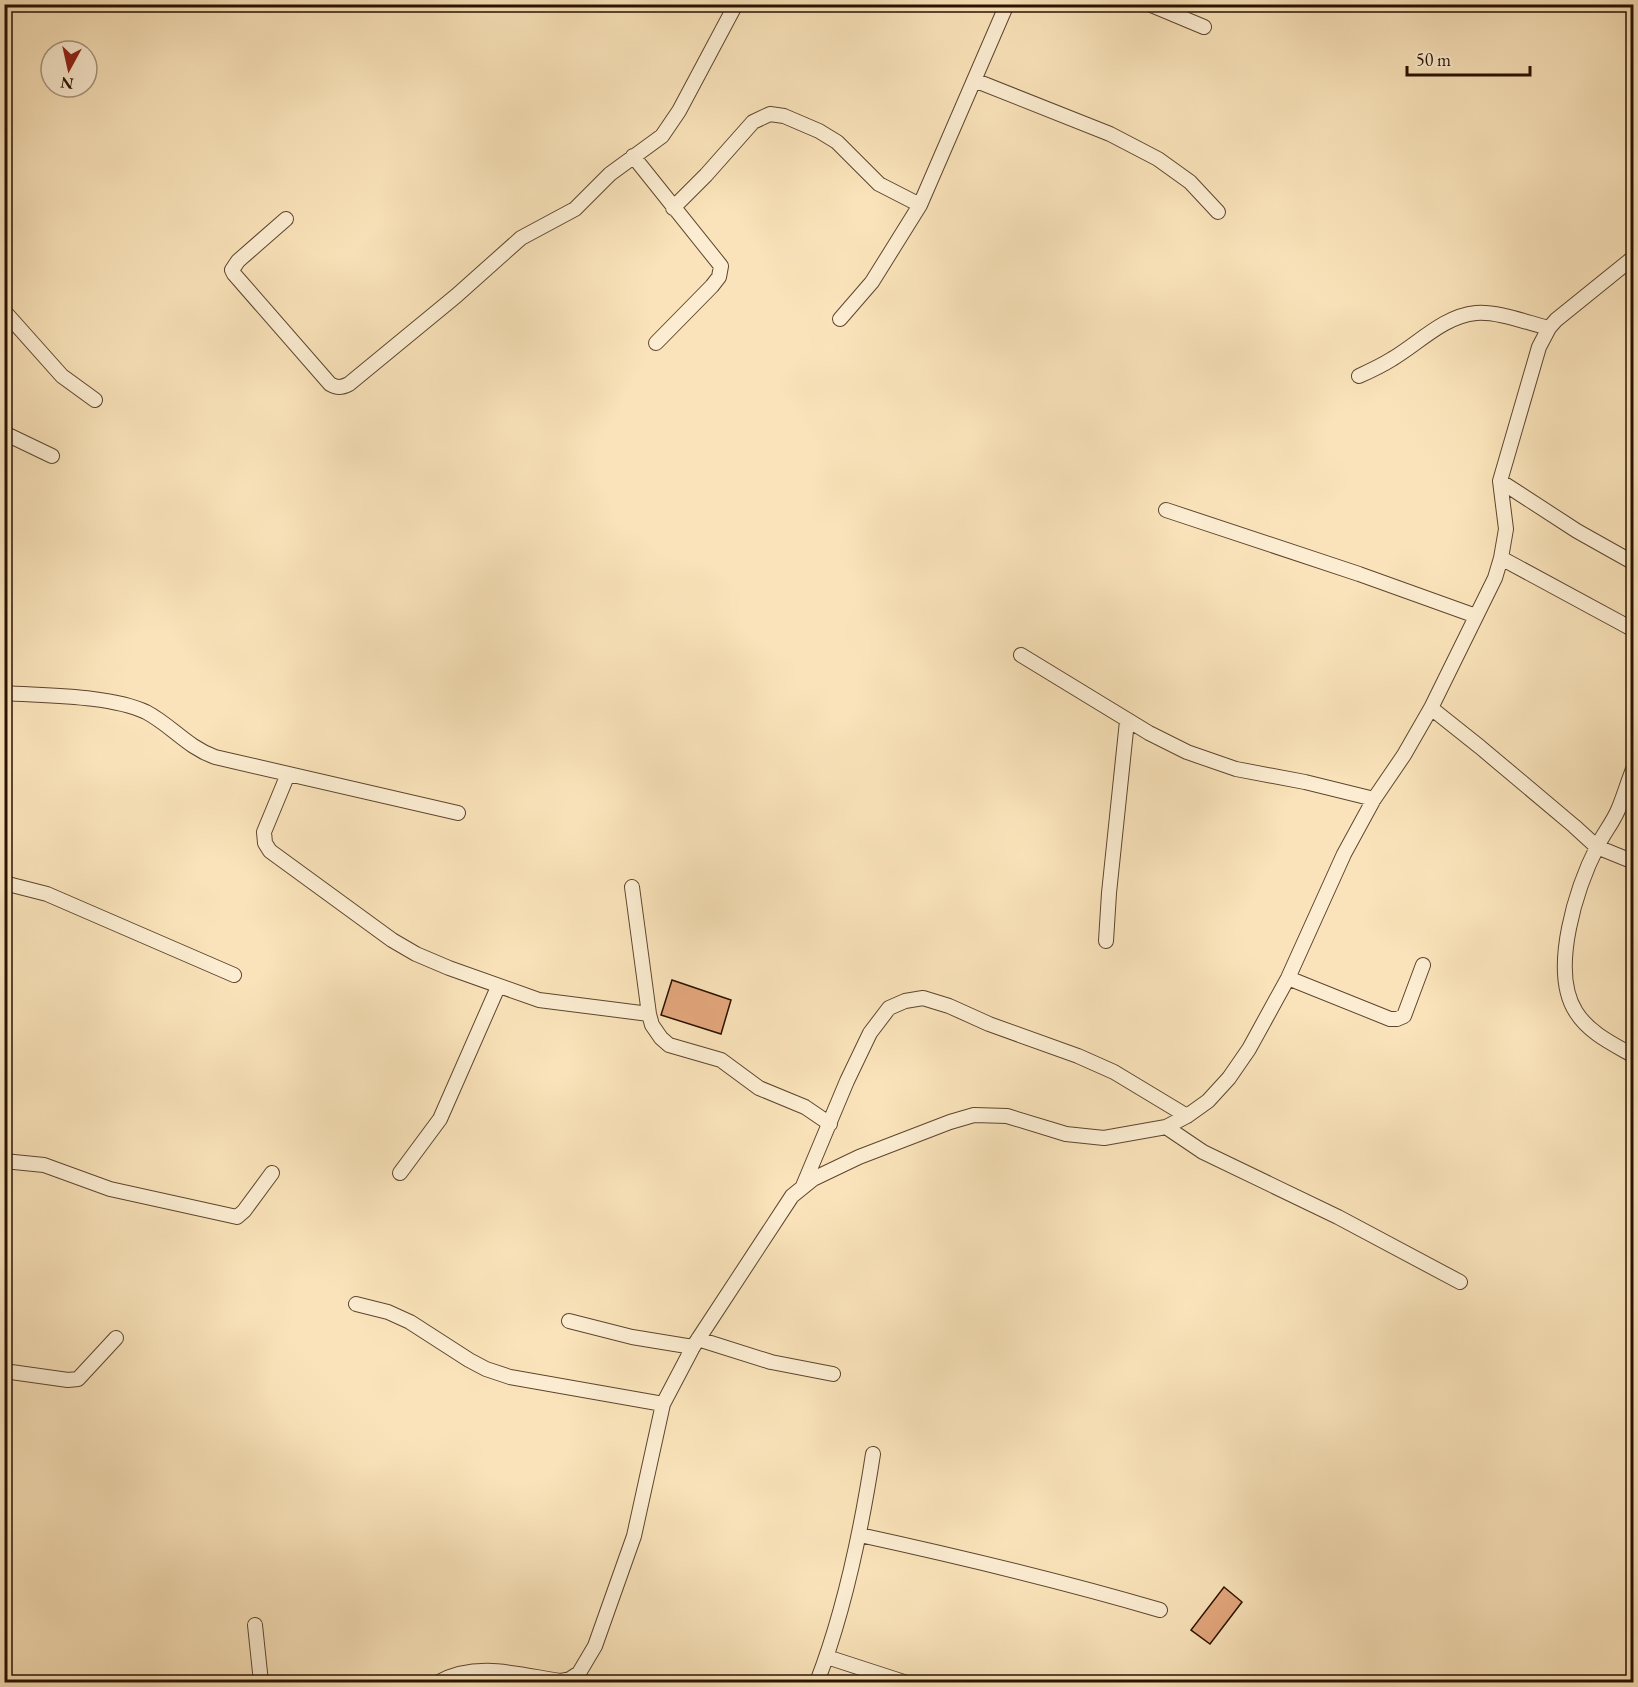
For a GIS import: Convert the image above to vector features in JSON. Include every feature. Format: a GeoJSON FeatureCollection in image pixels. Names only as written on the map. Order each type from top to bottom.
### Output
{"type":"FeatureCollection","features":[{"type":"Feature","properties":{"kind":"street"},"geometry":{"type":"LineString","coordinates":[[286,219],[238,261],[232,270],[330,384],[336,388],[342,387],[349,384],[456,296],[521,238],[574,209],[610,174],[653,143],[671,126],[736,4]]}},
{"type":"Feature","properties":{"kind":"street"},"geometry":{"type":"LineString","coordinates":[[840,319],[872,282],[920,205],[1007,4]]}},
{"type":"Feature","properties":{"kind":"street"},"geometry":{"type":"LineString","coordinates":[[1149,4],[1204,27]]}},
{"type":"Feature","properties":{"kind":"street"},"geometry":{"type":"LineString","coordinates":[[974,80],[1110,134],[1158,159],[1190,182],[1218,212]]}},
{"type":"Feature","properties":{"kind":"street"},"geometry":{"type":"LineString","coordinates":[[674,208],[753,122],[770,114],[784,116],[819,131],[837,142],[879,184],[920,205]]}},
{"type":"Feature","properties":{"kind":"street"},"geometry":{"type":"LineString","coordinates":[[633,156],[721,266],[721,271],[712,285],[656,343]]}},
{"type":"Feature","properties":{"kind":"street"},"geometry":{"type":"LineString","coordinates":[[439,1683],[453,1675],[480,1670],[561,1682],[579,1674],[595,1647],[634,1536],[663,1404],[696,1343],[792,1196],[813,1179],[859,1157],[974,1115],[1007,1116],[1066,1134],[1084,1137],[1104,1138],[1166,1127],[1208,1101],[1229,1078],[1249,1049],[1288,978],[1344,854],[1374,800],[1404,755],[1431,708],[1492,585],[1501,558],[1506,529],[1500,481],[1539,347],[1549,328],[1634,257]]}},
{"type":"Feature","properties":{"kind":"street"},"geometry":{"type":"LineString","coordinates":[[4,311],[62,376],[95,400]]}},
{"type":"Feature","properties":{"kind":"street"},"geometry":{"type":"LineString","coordinates":[[1359,376],[1392,359],[1447,322],[1462,316],[1478,312],[1549,328]]}},
{"type":"Feature","properties":{"kind":"street"},"geometry":{"type":"LineString","coordinates":[[4,433],[52,456]]}},
{"type":"Feature","properties":{"kind":"street"},"geometry":{"type":"LineString","coordinates":[[1500,481],[1577,531],[1634,563]]}},
{"type":"Feature","properties":{"kind":"street"},"geometry":{"type":"LineString","coordinates":[[1166,510],[1359,574],[1476,616]]}},
{"type":"Feature","properties":{"kind":"street"},"geometry":{"type":"LineString","coordinates":[[1501,558],[1634,630]]}},
{"type":"Feature","properties":{"kind":"street"},"geometry":{"type":"LineString","coordinates":[[1021,655],[1127,720],[1187,752],[1216,763],[1374,800]]}},
{"type":"Feature","properties":{"kind":"street"},"geometry":{"type":"LineString","coordinates":[[4,693],[73,698],[131,707],[154,717],[192,747],[204,753],[458,813]]}},
{"type":"Feature","properties":{"kind":"street"},"geometry":{"type":"LineString","coordinates":[[1431,708],[1574,826],[1597,848],[1634,862]]}},
{"type":"Feature","properties":{"kind":"street"},"geometry":{"type":"LineString","coordinates":[[1106,941],[1127,720]]}},
{"type":"Feature","properties":{"kind":"street"},"geometry":{"type":"LineString","coordinates":[[1634,767],[1630,783],[1597,848],[1571,913],[1566,941],[1566,976],[1575,1011],[1585,1023],[1604,1039],[1634,1056]]}},
{"type":"Feature","properties":{"kind":"street"},"geometry":{"type":"LineString","coordinates":[[288,774],[264,832],[265,843],[270,851],[392,940],[416,954],[498,987],[538,1000],[649,1014]]}},
{"type":"Feature","properties":{"kind":"street"},"geometry":{"type":"LineString","coordinates":[[4,883],[47,894],[234,975]]}},
{"type":"Feature","properties":{"kind":"street"},"geometry":{"type":"LineString","coordinates":[[632,887],[649,1014],[652,1025],[661,1038],[669,1045],[721,1060],[759,1088],[805,1107],[830,1124]]}},
{"type":"Feature","properties":{"kind":"street"},"geometry":{"type":"LineString","coordinates":[[1288,978],[1390,1019],[1397,1019],[1404,1016],[1423,965]]}},
{"type":"Feature","properties":{"kind":"street"},"geometry":{"type":"LineString","coordinates":[[400,1173],[440,1119],[498,987]]}},
{"type":"Feature","properties":{"kind":"street"},"geometry":{"type":"LineString","coordinates":[[802,1188],[847,1080],[870,1033],[889,1008],[905,1001],[923,998],[949,1006],[989,1024],[1078,1056],[1114,1072],[1187,1116]]}},
{"type":"Feature","properties":{"kind":"street"},"geometry":{"type":"LineString","coordinates":[[1166,1127],[1203,1152],[1338,1217],[1460,1282]]}},
{"type":"Feature","properties":{"kind":"street"},"geometry":{"type":"LineString","coordinates":[[4,1161],[44,1165],[110,1189],[237,1217],[272,1173]]}},
{"type":"Feature","properties":{"kind":"street"},"geometry":{"type":"LineString","coordinates":[[356,1304],[388,1312],[410,1322],[486,1370],[510,1377],[663,1404]]}},
{"type":"Feature","properties":{"kind":"street"},"geometry":{"type":"LineString","coordinates":[[569,1321],[632,1337],[696,1343],[771,1362],[833,1374]]}},
{"type":"Feature","properties":{"kind":"street"},"geometry":{"type":"LineString","coordinates":[[4,1371],[68,1380],[78,1379],[116,1338]]}},
{"type":"Feature","properties":{"kind":"street"},"geometry":{"type":"LineString","coordinates":[[817,1683],[827,1657],[860,1535],[873,1454]]}},
{"type":"Feature","properties":{"kind":"street"},"geometry":{"type":"LineString","coordinates":[[860,1535],[973,1560],[1096,1591],[1160,1610]]}},
{"type":"Feature","properties":{"kind":"street"},"geometry":{"type":"LineString","coordinates":[[255,1625],[261,1683]]}},
{"type":"Feature","properties":{"kind":"street"},"geometry":{"type":"LineString","coordinates":[[827,1657],[904,1683]]}},
{"type":"Feature","properties":{"kind":"building"},"geometry":{"type":"Polygon","coordinates":[[[672,980],[731,1000],[721,1034],[661,1015],[672,980]]]}},
{"type":"Feature","properties":{"kind":"building"},"geometry":{"type":"Polygon","coordinates":[[[1224,1587],[1242,1602],[1210,1644],[1191,1630],[1224,1587]]]}}]}
